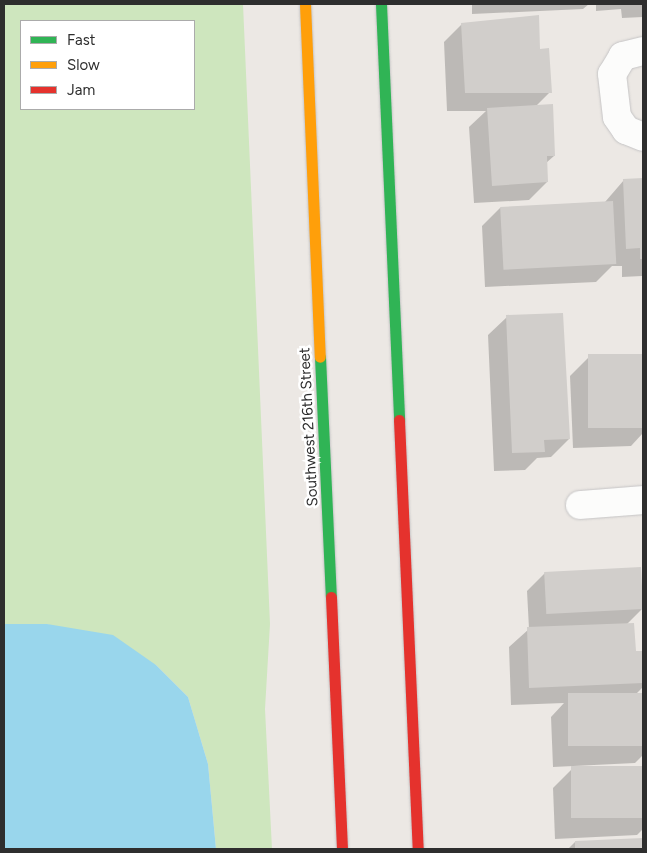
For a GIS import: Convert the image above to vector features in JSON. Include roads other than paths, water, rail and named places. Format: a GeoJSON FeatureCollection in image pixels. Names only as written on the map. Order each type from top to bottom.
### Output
{"type":"FeatureCollection","features":[{"type":"Feature","properties":{"kind":"street","name":"Southwest 216th Street"},"geometry":{"type":"LineString","coordinates":[[305,4],[342,849]]}},
{"type":"Feature","properties":{"kind":"street"},"geometry":{"type":"LineString","coordinates":[[381,4],[418,849]]}},
{"type":"Feature","properties":{"kind":"street"},"geometry":{"type":"LineString","coordinates":[[643,51],[623,56],[612,74],[617,117],[626,130],[643,136]]}},
{"type":"Feature","properties":{"kind":"street"},"geometry":{"type":"LineString","coordinates":[[580,505],[643,500]]}},
{"type":"Feature","properties":{"kind":"water"},"geometry":{"type":"Polygon","coordinates":[[[4,624],[47,624],[113,635],[156,665],[188,697],[208,764],[216,849],[4,849],[4,624]]]}}]}
